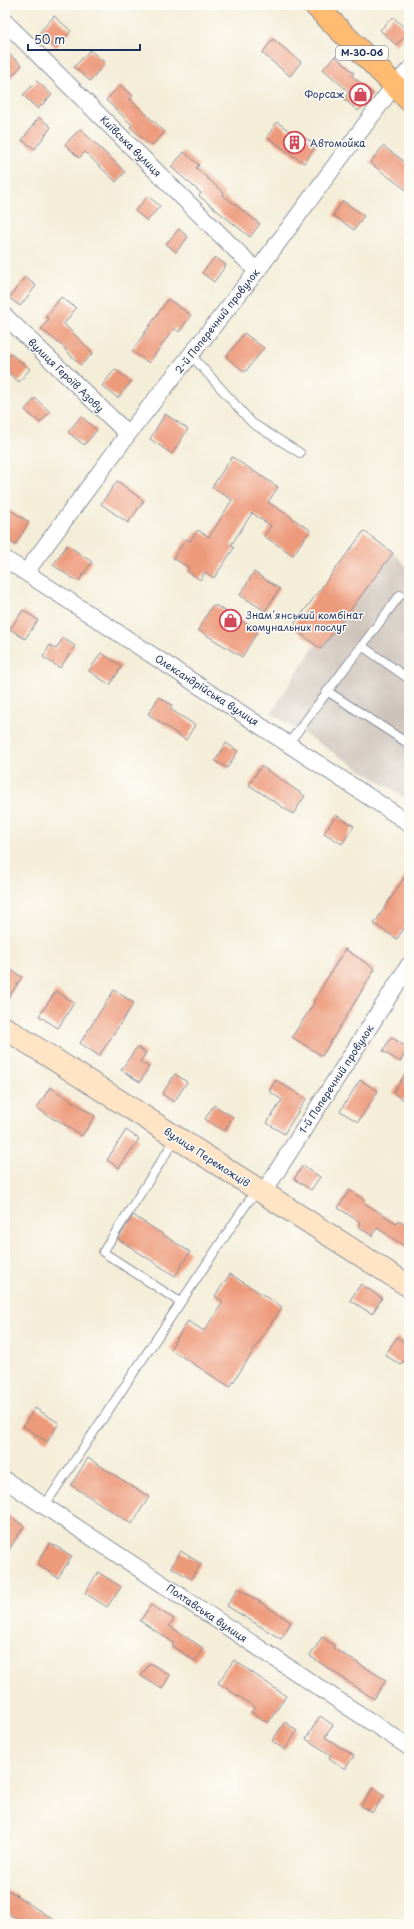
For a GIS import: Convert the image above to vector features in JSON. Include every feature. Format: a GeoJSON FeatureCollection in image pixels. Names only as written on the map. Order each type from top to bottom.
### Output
{"type":"FeatureCollection","features":[{"type":"Feature","properties":{"kind":"main road","name":"М-30-06"},"geometry":{"type":"LineString","coordinates":[[315,5],[402,93]]}},
{"type":"Feature","properties":{"kind":"street","name":"Київська вулиця"},"geometry":{"type":"LineString","coordinates":[[5,22],[257,271]]}},
{"type":"Feature","properties":{"kind":"street","name":"2-й Поперечний провулок"},"geometry":{"type":"LineString","coordinates":[[26,572],[128,434],[257,271],[402,93],[409,70]]}},
{"type":"Feature","properties":{"kind":"street","name":"вулиця Героїв Азову"},"geometry":{"type":"LineString","coordinates":[[5,316],[128,434]]}},
{"type":"Feature","properties":{"kind":"street","name":"Олександрійська вулиця"},"geometry":{"type":"LineString","coordinates":[[5,559],[409,822]]}},
{"type":"Feature","properties":{"kind":"street","name":"1-й Поперечний провулок"},"geometry":{"type":"LineString","coordinates":[[263,1193],[409,965]]}},
{"type":"Feature","properties":{"kind":"street","name":"вулиця Переможців"},"geometry":{"type":"LineString","coordinates":[[5,1028],[409,1286]]}},
{"type":"Feature","properties":{"kind":"street","name":"Полтавська вулиця"},"geometry":{"type":"LineString","coordinates":[[5,1480],[409,1747]]}},
{"type":"Feature","properties":{"kind":"lane"},"geometry":{"type":"LineString","coordinates":[[191,355],[252,423],[300,453]]}},
{"type":"Feature","properties":{"kind":"lane"},"geometry":{"type":"LineString","coordinates":[[289,743],[400,595]]}},
{"type":"Feature","properties":{"kind":"lane"},"geometry":{"type":"LineString","coordinates":[[362,646],[409,679]]}},
{"type":"Feature","properties":{"kind":"lane"},"geometry":{"type":"LineString","coordinates":[[328,691],[409,744]]}},
{"type":"Feature","properties":{"kind":"lane"},"geometry":{"type":"LineString","coordinates":[[176,1138],[103,1252],[180,1302]]}},
{"type":"Feature","properties":{"kind":"lane"},"geometry":{"type":"LineString","coordinates":[[45,1505],[250,1199],[263,1193]]}},
{"type":"Feature","properties":{"kind":"shaded area"},"geometry":{"type":"Polygon","coordinates":[[[364,531],[393,553],[409,569],[409,800],[271,713],[315,645],[292,627],[364,531]]]}},
{"type":"Feature","properties":{"kind":"building"},"geometry":{"type":"Polygon","coordinates":[[[54,16],[71,31],[56,48],[39,33],[54,16]]]}},
{"type":"Feature","properties":{"kind":"building"},"geometry":{"type":"Polygon","coordinates":[[[393,17],[409,32],[396,45],[380,30],[393,17]]]}},
{"type":"Feature","properties":{"kind":"building"},"geometry":{"type":"Polygon","coordinates":[[[273,39],[301,62],[290,76],[262,53],[273,39]]]}},
{"type":"Feature","properties":{"kind":"building"},"geometry":{"type":"Polygon","coordinates":[[[90,50],[105,63],[90,81],[74,67],[90,50]]]}},
{"type":"Feature","properties":{"kind":"building"},"geometry":{"type":"Polygon","coordinates":[[[5,51],[22,65],[5,84],[5,51]]]}},
{"type":"Feature","properties":{"kind":"building"},"geometry":{"type":"Polygon","coordinates":[[[335,56],[354,73],[352,76],[373,94],[358,111],[344,99],[349,92],[323,69],[335,56]]]}},
{"type":"Feature","properties":{"kind":"building"},"geometry":{"type":"Polygon","coordinates":[[[37,81],[52,95],[38,109],[23,95],[37,81]]]}},
{"type":"Feature","properties":{"kind":"building"},"geometry":{"type":"Polygon","coordinates":[[[120,85],[133,96],[130,99],[165,132],[151,146],[130,127],[132,125],[106,100],[120,85]]]}},
{"type":"Feature","properties":{"kind":"building"},"geometry":{"type":"Polygon","coordinates":[[[39,117],[51,127],[35,149],[22,140],[39,117]]]}},
{"type":"Feature","properties":{"kind":"building","name":"Автомойка"},"geometry":{"type":"Polygon","coordinates":[[[277,122],[303,141],[305,138],[317,145],[304,163],[267,137],[277,122]]]}},
{"type":"Feature","properties":{"kind":"building"},"geometry":{"type":"Polygon","coordinates":[[[80,129],[125,172],[116,182],[85,152],[79,158],[65,144],[80,129]]]}},
{"type":"Feature","properties":{"kind":"building"},"geometry":{"type":"Polygon","coordinates":[[[383,146],[409,165],[409,192],[370,163],[383,146]]]}},
{"type":"Feature","properties":{"kind":"building"},"geometry":{"type":"Polygon","coordinates":[[[184,152],[199,165],[196,168],[224,193],[223,195],[260,224],[250,237],[199,196],[201,193],[171,167],[184,152]]]}},
{"type":"Feature","properties":{"kind":"building"},"geometry":{"type":"Polygon","coordinates":[[[148,196],[160,206],[147,221],[135,211],[148,196]]]}},
{"type":"Feature","properties":{"kind":"building"},"geometry":{"type":"Polygon","coordinates":[[[343,201],[364,216],[354,230],[333,215],[343,201]]]}},
{"type":"Feature","properties":{"kind":"building"},"geometry":{"type":"Polygon","coordinates":[[[179,229],[188,237],[176,252],[166,244],[179,229]]]}},
{"type":"Feature","properties":{"kind":"building"},"geometry":{"type":"Polygon","coordinates":[[[215,257],[226,265],[214,282],[202,273],[215,257]]]}},
{"type":"Feature","properties":{"kind":"building"},"geometry":{"type":"Polygon","coordinates":[[[25,277],[36,286],[20,306],[9,298],[25,277]]]}},
{"type":"Feature","properties":{"kind":"building"},"geometry":{"type":"Polygon","coordinates":[[[61,297],[76,308],[64,324],[93,353],[81,365],[65,350],[66,349],[41,329],[49,319],[46,317],[61,297]]]}},
{"type":"Feature","properties":{"kind":"building"},"geometry":{"type":"Polygon","coordinates":[[[168,299],[191,315],[179,332],[174,328],[149,363],[132,351],[168,299]]]}},
{"type":"Feature","properties":{"kind":"building"},"geometry":{"type":"Polygon","coordinates":[[[244,333],[264,348],[245,372],[226,357],[244,333]]]}},
{"type":"Feature","properties":{"kind":"building"},"geometry":{"type":"Polygon","coordinates":[[[11,354],[30,369],[19,382],[5,370],[5,361],[11,354]]]}},
{"type":"Feature","properties":{"kind":"building"},"geometry":{"type":"Polygon","coordinates":[[[115,369],[131,382],[118,398],[102,386],[115,369]]]}},
{"type":"Feature","properties":{"kind":"building"},"geometry":{"type":"Polygon","coordinates":[[[35,398],[50,412],[40,423],[25,410],[35,398]]]}},
{"type":"Feature","properties":{"kind":"building"},"geometry":{"type":"Polygon","coordinates":[[[165,414],[188,429],[172,454],[150,439],[165,414]]]}},
{"type":"Feature","properties":{"kind":"building"},"geometry":{"type":"Polygon","coordinates":[[[81,416],[97,430],[84,445],[68,432],[81,416]]]}},
{"type":"Feature","properties":{"kind":"building"},"geometry":{"type":"Polygon","coordinates":[[[232,457],[278,487],[268,502],[310,530],[293,555],[264,536],[271,526],[252,513],[231,545],[234,548],[214,578],[205,572],[200,580],[187,571],[189,568],[173,558],[186,539],[190,541],[198,530],[209,537],[232,500],[212,487],[232,457]]]}},
{"type":"Feature","properties":{"kind":"building"},"geometry":{"type":"Polygon","coordinates":[[[117,481],[144,501],[128,523],[101,504],[117,481]]]}},
{"type":"Feature","properties":{"kind":"building"},"geometry":{"type":"Polygon","coordinates":[[[5,507],[29,522],[15,545],[5,538],[5,507]]]}},
{"type":"Feature","properties":{"kind":"building"},"geometry":{"type":"Polygon","coordinates":[[[364,531],[393,553],[321,649],[292,627],[364,531]]]}},
{"type":"Feature","properties":{"kind":"building"},"geometry":{"type":"Polygon","coordinates":[[[67,545],[92,562],[78,582],[53,565],[67,545]]]}},
{"type":"Feature","properties":{"kind":"building"},"geometry":{"type":"Polygon","coordinates":[[[254,572],[280,589],[265,611],[240,595],[254,572]]]}},
{"type":"Feature","properties":{"kind":"building"},"geometry":{"type":"Polygon","coordinates":[[[212,606],[217,606],[258,631],[242,657],[198,630],[212,606]]]}},
{"type":"Feature","properties":{"kind":"building"},"geometry":{"type":"Polygon","coordinates":[[[23,610],[38,620],[25,639],[10,629],[23,610]]]}},
{"type":"Feature","properties":{"kind":"building"},"geometry":{"type":"Polygon","coordinates":[[[63,638],[75,646],[60,668],[43,657],[50,645],[56,649],[63,638]]]}},
{"type":"Feature","properties":{"kind":"building"},"geometry":{"type":"Polygon","coordinates":[[[101,653],[122,666],[110,685],[89,671],[101,653]]]}},
{"type":"Feature","properties":{"kind":"building"},"geometry":{"type":"Polygon","coordinates":[[[159,697],[172,705],[170,709],[195,725],[186,740],[148,714],[159,697]]]}},
{"type":"Feature","properties":{"kind":"building"},"geometry":{"type":"Polygon","coordinates":[[[226,743],[238,751],[227,768],[215,761],[226,743]]]}},
{"type":"Feature","properties":{"kind":"building"},"geometry":{"type":"Polygon","coordinates":[[[261,766],[305,796],[293,814],[249,785],[261,766]]]}},
{"type":"Feature","properties":{"kind":"building"},"geometry":{"type":"Polygon","coordinates":[[[336,815],[354,826],[342,844],[324,833],[336,815]]]}},
{"type":"Feature","properties":{"kind":"building"},"geometry":{"type":"Polygon","coordinates":[[[409,870],[409,920],[397,939],[374,924],[409,870]]]}},
{"type":"Feature","properties":{"kind":"building"},"geometry":{"type":"Polygon","coordinates":[[[345,949],[375,969],[322,1056],[292,1037],[314,1003],[313,1002],[345,949]]]}},
{"type":"Feature","properties":{"kind":"building"},"geometry":{"type":"Polygon","coordinates":[[[5,966],[22,977],[5,1003],[5,966]]]}},
{"type":"Feature","properties":{"kind":"building"},"geometry":{"type":"Polygon","coordinates":[[[114,990],[134,1003],[99,1056],[80,1043],[114,990]]]}},
{"type":"Feature","properties":{"kind":"building"},"geometry":{"type":"Polygon","coordinates":[[[56,991],[74,1003],[58,1028],[39,1016],[56,991]]]}},
{"type":"Feature","properties":{"kind":"building"},"geometry":{"type":"Polygon","coordinates":[[[391,1037],[408,1048],[400,1062],[383,1051],[391,1037]]]}},
{"type":"Feature","properties":{"kind":"building"},"geometry":{"type":"Polygon","coordinates":[[[137,1047],[146,1053],[140,1062],[149,1067],[140,1082],[121,1070],[137,1047]]]}},
{"type":"Feature","properties":{"kind":"building"},"geometry":{"type":"Polygon","coordinates":[[[409,1068],[409,1103],[393,1093],[409,1068]]]}},
{"type":"Feature","properties":{"kind":"building"},"geometry":{"type":"Polygon","coordinates":[[[175,1074],[187,1082],[174,1102],[162,1094],[175,1074]]]}},
{"type":"Feature","properties":{"kind":"building"},"geometry":{"type":"Polygon","coordinates":[[[276,1080],[306,1099],[284,1134],[267,1123],[282,1100],[269,1091],[276,1080]]]}},
{"type":"Feature","properties":{"kind":"building"},"geometry":{"type":"Polygon","coordinates":[[[360,1080],[378,1091],[358,1122],[340,1111],[360,1080]]]}},
{"type":"Feature","properties":{"kind":"building"},"geometry":{"type":"Polygon","coordinates":[[[50,1087],[95,1116],[82,1136],[37,1108],[50,1087]]]}},
{"type":"Feature","properties":{"kind":"building"},"geometry":{"type":"Polygon","coordinates":[[[214,1105],[233,1117],[224,1131],[205,1119],[214,1105]]]}},
{"type":"Feature","properties":{"kind":"building"},"geometry":{"type":"Polygon","coordinates":[[[126,1130],[139,1139],[119,1168],[107,1160],[126,1130]]]}},
{"type":"Feature","properties":{"kind":"building"},"geometry":{"type":"Polygon","coordinates":[[[303,1165],[320,1177],[311,1190],[294,1179],[303,1165]]]}},
{"type":"Feature","properties":{"kind":"building"},"geometry":{"type":"Polygon","coordinates":[[[349,1190],[365,1200],[363,1202],[396,1223],[398,1220],[409,1226],[409,1249],[377,1228],[372,1236],[358,1226],[360,1222],[338,1208],[349,1190]]]}},
{"type":"Feature","properties":{"kind":"building"},"geometry":{"type":"Polygon","coordinates":[[[133,1215],[190,1252],[175,1276],[118,1239],[133,1215]]]}},
{"type":"Feature","properties":{"kind":"building"},"geometry":{"type":"Polygon","coordinates":[[[230,1274],[282,1307],[230,1387],[170,1349],[188,1321],[204,1331],[223,1302],[215,1296],[230,1274]]]}},
{"type":"Feature","properties":{"kind":"building"},"geometry":{"type":"Polygon","coordinates":[[[361,1284],[382,1298],[372,1314],[350,1300],[361,1284]]]}},
{"type":"Feature","properties":{"kind":"building"},"geometry":{"type":"Polygon","coordinates":[[[397,1337],[409,1345],[409,1352],[401,1365],[385,1355],[397,1337]]]}},
{"type":"Feature","properties":{"kind":"building"},"geometry":{"type":"Polygon","coordinates":[[[35,1408],[59,1423],[47,1442],[23,1426],[35,1408]]]}},
{"type":"Feature","properties":{"kind":"building"},"geometry":{"type":"Polygon","coordinates":[[[88,1458],[149,1497],[132,1524],[71,1485],[88,1458]]]}},
{"type":"Feature","properties":{"kind":"building"},"geometry":{"type":"Polygon","coordinates":[[[5,1513],[24,1526],[5,1556],[5,1513]]]}},
{"type":"Feature","properties":{"kind":"building"},"geometry":{"type":"Polygon","coordinates":[[[50,1543],[72,1556],[58,1578],[37,1564],[50,1543]]]}},
{"type":"Feature","properties":{"kind":"building"},"geometry":{"type":"Polygon","coordinates":[[[181,1551],[201,1564],[191,1579],[171,1567],[181,1551]]]}},
{"type":"Feature","properties":{"kind":"building"},"geometry":{"type":"Polygon","coordinates":[[[98,1572],[121,1587],[107,1607],[85,1593],[98,1572]]]}},
{"type":"Feature","properties":{"kind":"building"},"geometry":{"type":"Polygon","coordinates":[[[238,1588],[291,1622],[281,1639],[227,1606],[238,1588]]]}},
{"type":"Feature","properties":{"kind":"building"},"geometry":{"type":"Polygon","coordinates":[[[151,1605],[174,1619],[169,1626],[203,1648],[195,1661],[172,1646],[174,1643],[140,1621],[151,1605]]]}},
{"type":"Feature","properties":{"kind":"building"},"geometry":{"type":"Polygon","coordinates":[[[322,1637],[335,1646],[333,1648],[386,1680],[374,1699],[310,1656],[322,1637]]]}},
{"type":"Feature","properties":{"kind":"building"},"geometry":{"type":"Polygon","coordinates":[[[234,1660],[286,1696],[268,1723],[251,1712],[255,1707],[218,1683],[234,1660]]]}},
{"type":"Feature","properties":{"kind":"building"},"geometry":{"type":"Polygon","coordinates":[[[150,1663],[170,1675],[162,1689],[141,1676],[150,1663]]]}},
{"type":"Feature","properties":{"kind":"building"},"geometry":{"type":"Polygon","coordinates":[[[320,1716],[333,1725],[325,1737],[354,1756],[345,1769],[329,1758],[331,1755],[306,1739],[320,1716]]]}},
{"type":"Feature","properties":{"kind":"building"},"geometry":{"type":"Polygon","coordinates":[[[285,1722],[297,1731],[285,1750],[272,1741],[285,1722]]]}},
{"type":"Feature","properties":{"kind":"building"},"geometry":{"type":"Polygon","coordinates":[[[373,1788],[384,1796],[372,1813],[361,1806],[373,1788]]]}},
{"type":"Feature","properties":{"kind":"building"},"geometry":{"type":"Polygon","coordinates":[[[5,1888],[60,1924],[24,1924],[5,1911],[5,1888]]]}},
{"type":"Feature","properties":{"kind":"place","name":"Форсаж"},"geometry":{"type":"Point","coordinates":[360,94]}},
{"type":"Feature","properties":{"kind":"place","name":"Автомойка"},"geometry":{"type":"Point","coordinates":[295,143]}},
{"type":"Feature","properties":{"kind":"place","name":"Знам'янський комбінат комунальних послуг"},"geometry":{"type":"Point","coordinates":[231,621]}}]}
